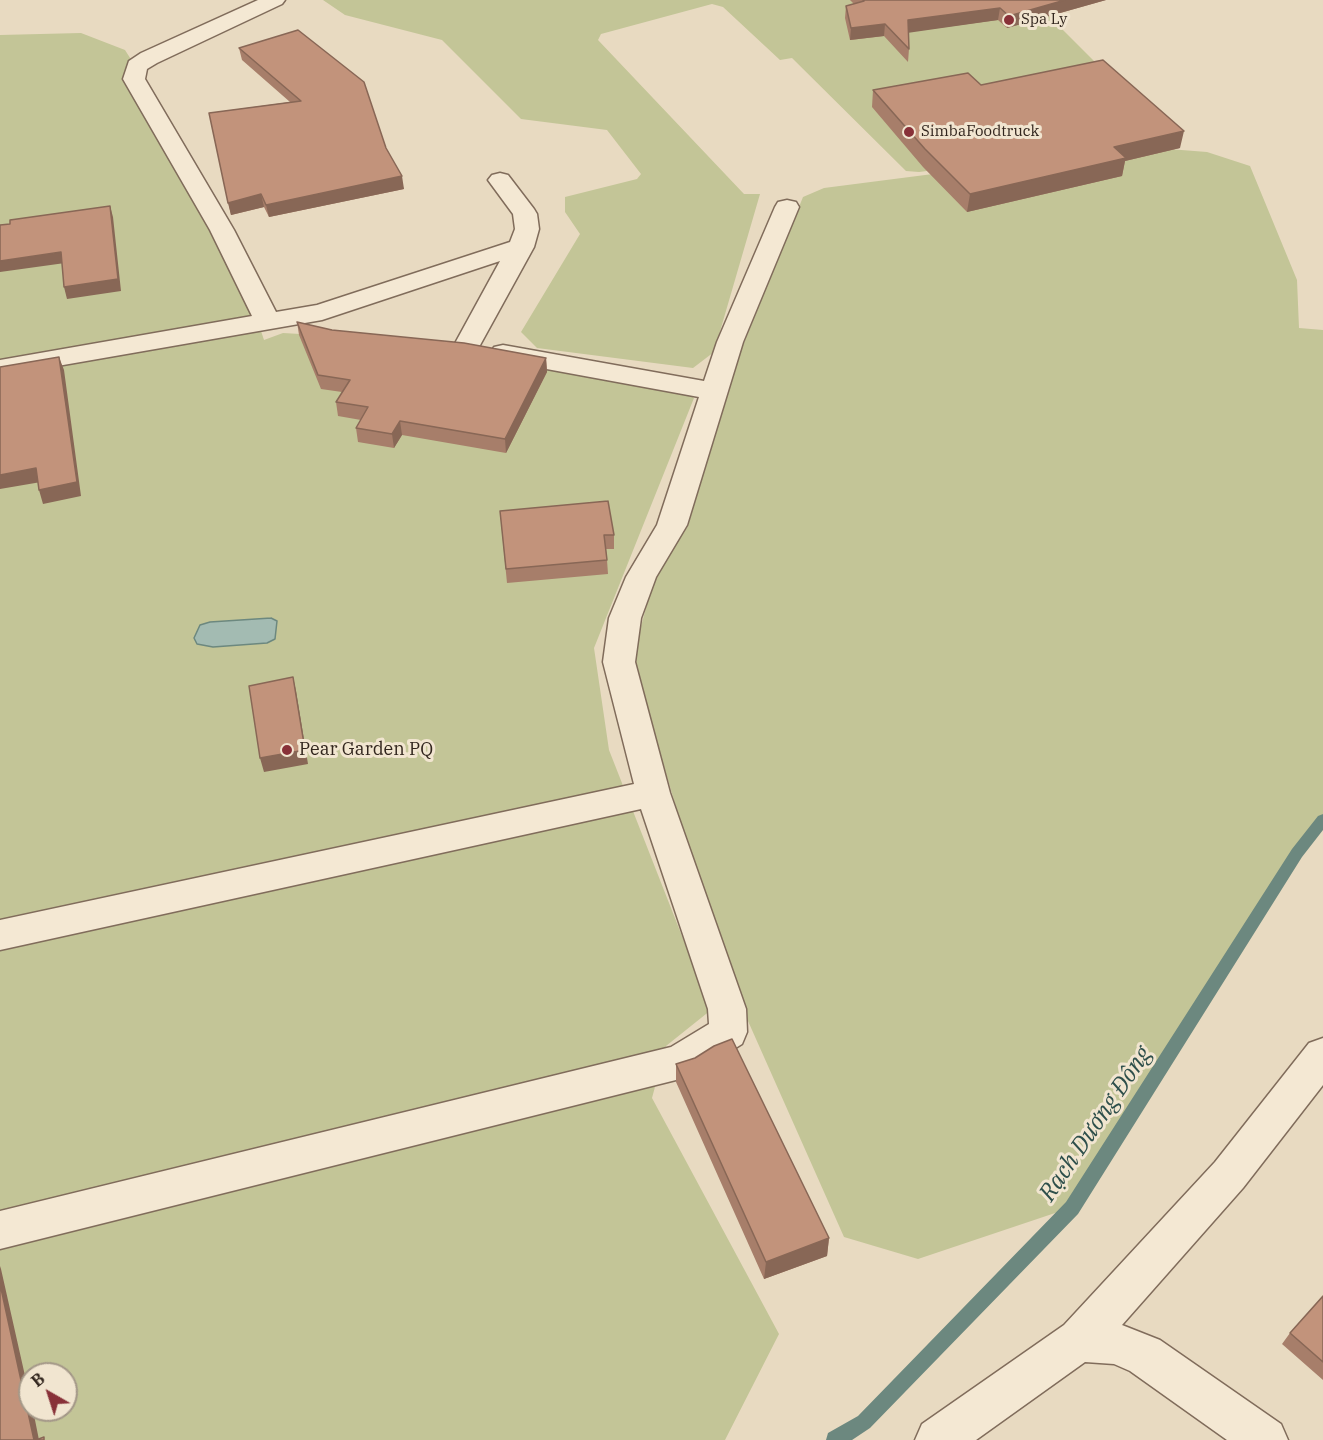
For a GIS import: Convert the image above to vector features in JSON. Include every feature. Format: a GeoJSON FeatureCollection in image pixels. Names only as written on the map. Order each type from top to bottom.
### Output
{"type":"FeatureCollection","features":[{"type":"Feature","properties":{"kind":"street"},"geometry":{"type":"LineString","coordinates":[[267,321],[222,230],[134,79],[137,66],[149,58],[275,0]]}},
{"type":"Feature","properties":{"kind":"street"},"geometry":{"type":"LineString","coordinates":[[500,180],[525,214],[527,229],[522,247],[454,346],[714,391]]}},
{"type":"Feature","properties":{"kind":"street"},"geometry":{"type":"LineString","coordinates":[[0,1230],[680,1062],[728,1032],[727,1009],[653,793],[619,662],[625,618],[641,577],[672,525],[730,342],[787,207]]}},
{"type":"Feature","properties":{"kind":"street"},"geometry":{"type":"LineString","coordinates":[[0,368],[322,312],[430,275],[522,247]]}},
{"type":"Feature","properties":{"kind":"street"},"geometry":{"type":"LineString","coordinates":[[294,317],[310,328],[335,334]]}},
{"type":"Feature","properties":{"kind":"street"},"geometry":{"type":"LineString","coordinates":[[0,935],[653,793]]}},
{"type":"Feature","properties":{"kind":"street"},"geometry":{"type":"LineString","coordinates":[[938,1440],[1079,1340],[1229,1175],[1323,1055]]}},
{"type":"Feature","properties":{"kind":"street"},"geometry":{"type":"LineString","coordinates":[[1079,1340],[1114,1343],[1145,1354],[1265,1440]]}},
{"type":"Feature","properties":{"kind":"green space"},"geometry":{"type":"Polygon","coordinates":[[[323,0],[1033,0],[1110,77],[1139,144],[919,172],[906,171],[792,58],[780,60],[723,7],[712,4],[601,34],[598,40],[744,194],[760,194],[714,352],[693,368],[537,348],[521,332],[580,234],[565,212],[565,197],[637,179],[641,174],[607,130],[521,119],[442,40],[345,15],[323,0]]]}},
{"type":"Feature","properties":{"kind":"green space"},"geometry":{"type":"Polygon","coordinates":[[[81,33],[125,50],[132,61],[126,68],[126,83],[186,182],[256,316],[264,340],[283,333],[334,336],[681,387],[694,398],[594,648],[609,750],[711,1010],[666,1046],[652,1098],[779,1334],[725,1440],[0,1440],[0,35],[81,33]]]}},
{"type":"Feature","properties":{"kind":"green space"},"geometry":{"type":"Polygon","coordinates":[[[1143,147],[1207,152],[1250,166],[1297,280],[1299,328],[1323,330],[1323,814],[1292,854],[1067,1209],[918,1259],[844,1237],[724,967],[632,660],[654,578],[688,526],[726,387],[803,197],[824,188],[1143,147]]]}},
{"type":"Feature","properties":{"kind":"shaded area"},"geometry":{"type":"Polygon","coordinates":[[[271,618],[277,621],[275,639],[267,643],[213,647],[197,644],[194,638],[200,625],[210,622],[271,618]]]}},
{"type":"Feature","properties":{"kind":"building"},"geometry":{"type":"Polygon","coordinates":[[[863,0],[1065,0],[1009,16],[1000,8],[908,20],[909,49],[885,24],[851,28],[846,6],[863,0]]]}},
{"type":"Feature","properties":{"kind":"building"},"geometry":{"type":"Polygon","coordinates":[[[298,30],[364,82],[386,148],[402,176],[266,205],[261,194],[228,203],[209,113],[301,101],[239,48],[298,30]]]}},
{"type":"Feature","properties":{"kind":"building"},"geometry":{"type":"Polygon","coordinates":[[[1103,60],[1184,131],[1114,147],[1126,158],[970,194],[925,149],[873,90],[968,73],[981,85],[1103,60]]]}},
{"type":"Feature","properties":{"kind":"building"},"geometry":{"type":"Polygon","coordinates":[[[110,206],[118,279],[64,287],[61,252],[0,261],[0,225],[10,224],[10,220],[110,206]]]}},
{"type":"Feature","properties":{"kind":"building"},"geometry":{"type":"Polygon","coordinates":[[[297,322],[332,330],[464,343],[546,358],[505,439],[400,421],[392,434],[356,428],[368,407],[336,402],[350,380],[318,375],[297,322]]]}},
{"type":"Feature","properties":{"kind":"building"},"geometry":{"type":"Polygon","coordinates":[[[59,357],[77,482],[39,490],[36,468],[0,475],[0,367],[59,357]]]}},
{"type":"Feature","properties":{"kind":"building"},"geometry":{"type":"Polygon","coordinates":[[[608,501],[614,535],[604,535],[607,560],[506,569],[500,511],[608,501]]]}},
{"type":"Feature","properties":{"kind":"building"},"geometry":{"type":"Polygon","coordinates":[[[293,677],[305,750],[260,758],[249,686],[293,677]]]}},
{"type":"Feature","properties":{"kind":"building"},"geometry":{"type":"Polygon","coordinates":[[[732,1039],[829,1238],[766,1262],[676,1064],[695,1058],[714,1046],[732,1039]]]}},
{"type":"Feature","properties":{"kind":"building"},"geometry":{"type":"Polygon","coordinates":[[[0,1284],[18,1367],[18,1422],[30,1422],[34,1440],[0,1440],[0,1284]]]}},
{"type":"Feature","properties":{"kind":"building"},"geometry":{"type":"Polygon","coordinates":[[[1323,1296],[1323,1362],[1290,1333],[1323,1296]]]}},
{"type":"Feature","properties":{"kind":"waterway","name":"Rạch Dương Đông"},"geometry":{"type":"LineString","coordinates":[[835,1440],[864,1422],[1072,1208],[1297,853],[1323,820]]}},
{"type":"Feature","properties":{"kind":"place","name":"Spa Ly"},"geometry":{"type":"Point","coordinates":[1009,20]}},
{"type":"Feature","properties":{"kind":"place","name":"SimbaFoodtruck"},"geometry":{"type":"Point","coordinates":[909,132]}},
{"type":"Feature","properties":{"kind":"place","name":"Pear Garden PQ"},"geometry":{"type":"Point","coordinates":[287,750]}}]}
